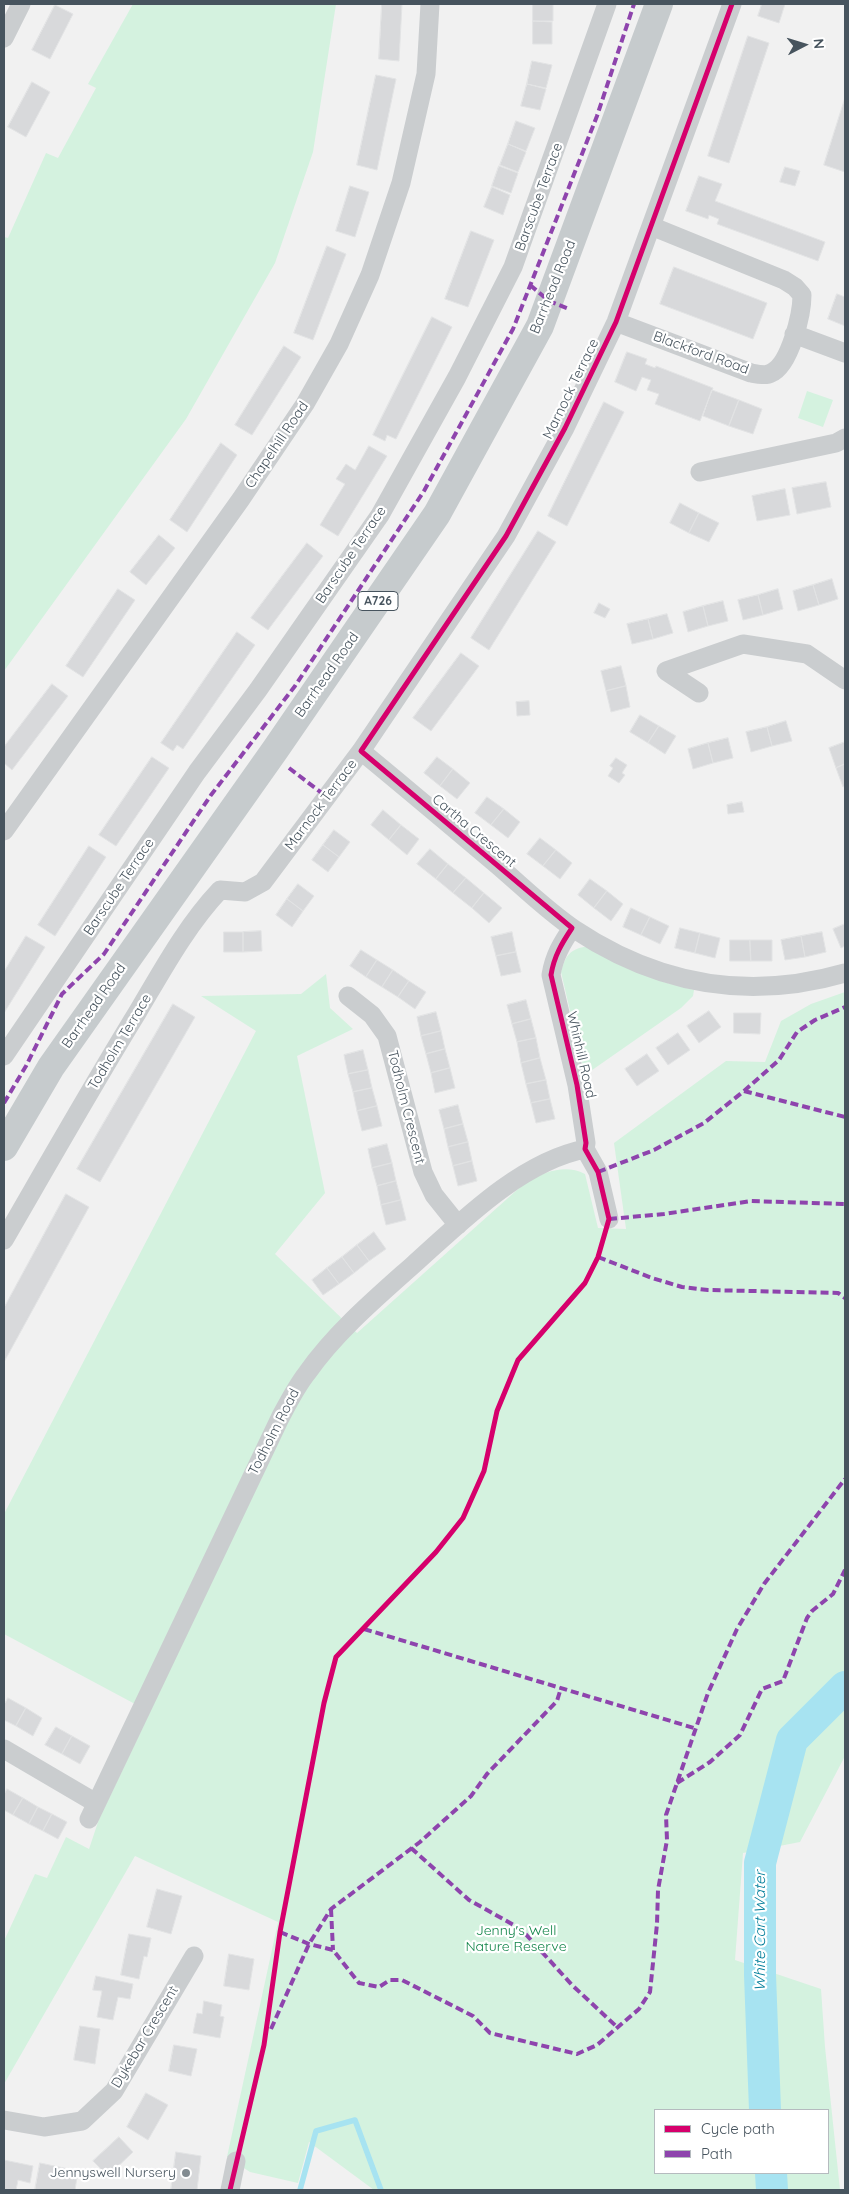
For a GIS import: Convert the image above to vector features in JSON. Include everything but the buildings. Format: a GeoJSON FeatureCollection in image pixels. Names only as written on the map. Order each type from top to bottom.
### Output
{"type":"FeatureCollection","features":[{"type":"Feature","properties":{"kind":"main road","name":"Barrhead Road"},"geometry":{"type":"LineString","coordinates":[[4,1148],[51,1067],[275,750],[437,514],[540,326],[659,4]]}},
{"type":"Feature","properties":{"kind":"street","name":"Chapelhill Road"},"geometry":{"type":"LineString","coordinates":[[4,831],[241,499],[305,404],[339,344],[370,275],[401,183],[426,74],[430,4]]}},
{"type":"Feature","properties":{"kind":"street","name":"Barscube Terrace"},"geometry":{"type":"LineString","coordinates":[[4,1056],[186,789],[258,690],[384,506],[458,377],[513,267],[607,4]]}},
{"type":"Feature","properties":{"kind":"street","name":"Marnock Terrace"},"geometry":{"type":"LineString","coordinates":[[264,882],[361,751],[506,536],[566,428],[616,322],[732,4]]}},
{"type":"Feature","properties":{"kind":"street"},"geometry":{"type":"LineString","coordinates":[[4,38],[13,12]]}},
{"type":"Feature","properties":{"kind":"street","name":"Blackford Road"},"geometry":{"type":"LineString","coordinates":[[616,322],[751,373],[760,374],[771,373],[779,366],[794,334],[802,306],[802,295],[795,287],[784,280],[651,226]]}},
{"type":"Feature","properties":{"kind":"street"},"geometry":{"type":"LineString","coordinates":[[794,334],[845,353]]}},
{"type":"Feature","properties":{"kind":"street"},"geometry":{"type":"LineString","coordinates":[[700,472],[836,443],[845,438]]}},
{"type":"Feature","properties":{"kind":"street"},"geometry":{"type":"LineString","coordinates":[[700,692],[666,671],[743,644],[807,654],[845,680]]}},
{"type":"Feature","properties":{"kind":"street","name":"Cartha Crescent"},"geometry":{"type":"LineString","coordinates":[[361,751],[572,928],[616,954],[650,968],[685,979],[744,988],[796,984],[845,973]]}},
{"type":"Feature","properties":{"kind":"street","name":"Todholm Terrace"},"geometry":{"type":"LineString","coordinates":[[4,1240],[124,1035],[174,952],[205,906],[220,890],[245,892],[264,882]]}},
{"type":"Feature","properties":{"kind":"street","name":"Whinhill Road"},"geometry":{"type":"LineString","coordinates":[[572,928],[553,961],[551,975],[577,1085],[586,1143],[585,1149],[598,1172],[609,1219]]}},
{"type":"Feature","properties":{"kind":"street","name":"Todholm Crescent"},"geometry":{"type":"LineString","coordinates":[[348,996],[372,1015],[387,1036],[423,1172],[434,1196],[458,1225]]}},
{"type":"Feature","properties":{"kind":"street","name":"Todholm Road"},"geometry":{"type":"LineString","coordinates":[[4,1749],[92,1811],[291,1396],[327,1347],[397,1279],[458,1225],[501,1191],[535,1168],[585,1149]]}},
{"type":"Feature","properties":{"kind":"street","name":"Dykebar Crescent"},"geometry":{"type":"LineString","coordinates":[[4,2120],[44,2127],[82,2121],[114,2091],[194,1956]]}},
{"type":"Feature","properties":{"kind":"street"},"geometry":{"type":"LineString","coordinates":[[230,2190],[236,2161]]}},
{"type":"Feature","properties":{"kind":"green space"},"geometry":{"type":"Polygon","coordinates":[[[133,4],[336,4],[313,152],[275,263],[186,419],[4,671],[4,237],[8,238],[46,153],[58,158],[96,88],[88,84],[133,4]]]}},
{"type":"Feature","properties":{"kind":"green space"},"geometry":{"type":"Polygon","coordinates":[[[807,391],[833,400],[823,427],[798,418],[807,391]]]}},
{"type":"Feature","properties":{"kind":"green space"},"geometry":{"type":"Polygon","coordinates":[[[590,947],[664,982],[694,990],[693,996],[681,1008],[585,1075],[561,972],[568,955],[574,950],[590,947]]]}},
{"type":"Feature","properties":{"kind":"green space","name":"Jenny's Well Nature Reserve"},"geometry":{"type":"Polygon","coordinates":[[[326,974],[330,1008],[353,1029],[297,1056],[325,1193],[275,1254],[357,1333],[527,1181],[541,1175],[563,1169],[585,1174],[598,1228],[626,1229],[614,1143],[726,1061],[765,1062],[781,1021],[811,1004],[845,992],[845,1756],[800,1842],[743,1853],[735,1960],[821,1989],[840,2190],[374,2190],[309,2142],[298,2183],[250,2172],[227,2157],[278,1922],[135,1856],[4,2084],[4,1941],[35,1874],[47,1878],[66,1837],[89,1849],[99,1819],[150,1712],[4,1634],[4,1514],[256,1031],[201,996],[301,994],[326,974]]]}},
{"type":"Feature","properties":{"kind":"waterway","name":"White Cart Water"},"geometry":{"type":"LineString","coordinates":[[765,2109],[760,1975],[760,1863],[792,1740],[845,1687]]}},
{"type":"Feature","properties":{"kind":"waterway"},"geometry":{"type":"LineString","coordinates":[[300,2190],[316,2131],[355,2120],[381,2190]]}},
{"type":"Feature","properties":{"kind":"waterway","name":"White Cart Water"},"geometry":{"type":"LineString","coordinates":[[771,2174],[772,2190]]}},
{"type":"Feature","properties":{"kind":"marked path"},"geometry":{"type":"LineString","coordinates":[[4,1103],[26,1066],[62,994],[104,954],[211,795],[295,686],[424,491],[513,329],[597,116],[634,4]]}},
{"type":"Feature","properties":{"kind":"marked path"},"geometry":{"type":"LineString","coordinates":[[530,285],[549,301],[569,309]]}},
{"type":"Feature","properties":{"kind":"marked path"},"geometry":{"type":"LineString","coordinates":[[289,768],[327,797]]}},
{"type":"Feature","properties":{"kind":"marked path"},"geometry":{"type":"LineString","coordinates":[[598,1172],[654,1150],[704,1123],[779,1060],[797,1032],[815,1020],[845,1007]]}},
{"type":"Feature","properties":{"kind":"marked path"},"geometry":{"type":"LineString","coordinates":[[744,1091],[845,1117]]}},
{"type":"Feature","properties":{"kind":"marked path"},"geometry":{"type":"LineString","coordinates":[[609,1219],[664,1214],[751,1201],[845,1204]]}},
{"type":"Feature","properties":{"kind":"marked path"},"geometry":{"type":"LineString","coordinates":[[598,1257],[652,1278],[682,1287],[708,1290],[838,1293],[845,1298]]}},
{"type":"Feature","properties":{"kind":"marked path"},"geometry":{"type":"LineString","coordinates":[[280,1932],[309,1944],[333,1950],[359,1983],[379,1987],[390,1980],[402,1980],[473,2016],[490,2033],[577,2054],[597,2045],[639,2009],[650,1992],[657,1924],[658,1890],[667,1840],[666,1815],[708,1693],[737,1629],[764,1584],[845,1479]]}},
{"type":"Feature","properties":{"kind":"marked path"},"geometry":{"type":"LineString","coordinates":[[677,1783],[710,1762],[740,1735],[762,1689],[783,1681],[807,1618],[812,1611],[833,1594],[845,1570]]}},
{"type":"Feature","properties":{"kind":"marked path"},"geometry":{"type":"LineString","coordinates":[[364,1629],[694,1728]]}},
{"type":"Feature","properties":{"kind":"marked path"},"geometry":{"type":"LineString","coordinates":[[271,2029],[309,1944],[331,1909],[420,1842],[471,1796],[487,1774],[557,1701],[561,1688]]}},
{"type":"Feature","properties":{"kind":"marked path"},"geometry":{"type":"LineString","coordinates":[[411,1848],[469,1900],[521,1929],[572,1985],[616,2026]]}},
{"type":"Feature","properties":{"kind":"marked path"},"geometry":{"type":"LineString","coordinates":[[331,1909],[333,1950]]}},
{"type":"Feature","properties":{"kind":"cycle path"},"geometry":{"type":"LineString","coordinates":[[230,2190],[264,2045],[280,1932],[324,1703],[336,1657],[436,1552],[463,1518],[484,1471],[497,1411],[518,1360],[585,1283],[598,1257],[609,1219],[598,1172],[585,1149],[586,1143],[577,1085],[551,975],[559,950],[572,928],[361,751],[506,536],[565,428],[616,322],[732,4]]}},
{"type":"Feature","properties":{"kind":"place","name":"Jennyswell Nursery"},"geometry":{"type":"Point","coordinates":[186,2173]}}]}
